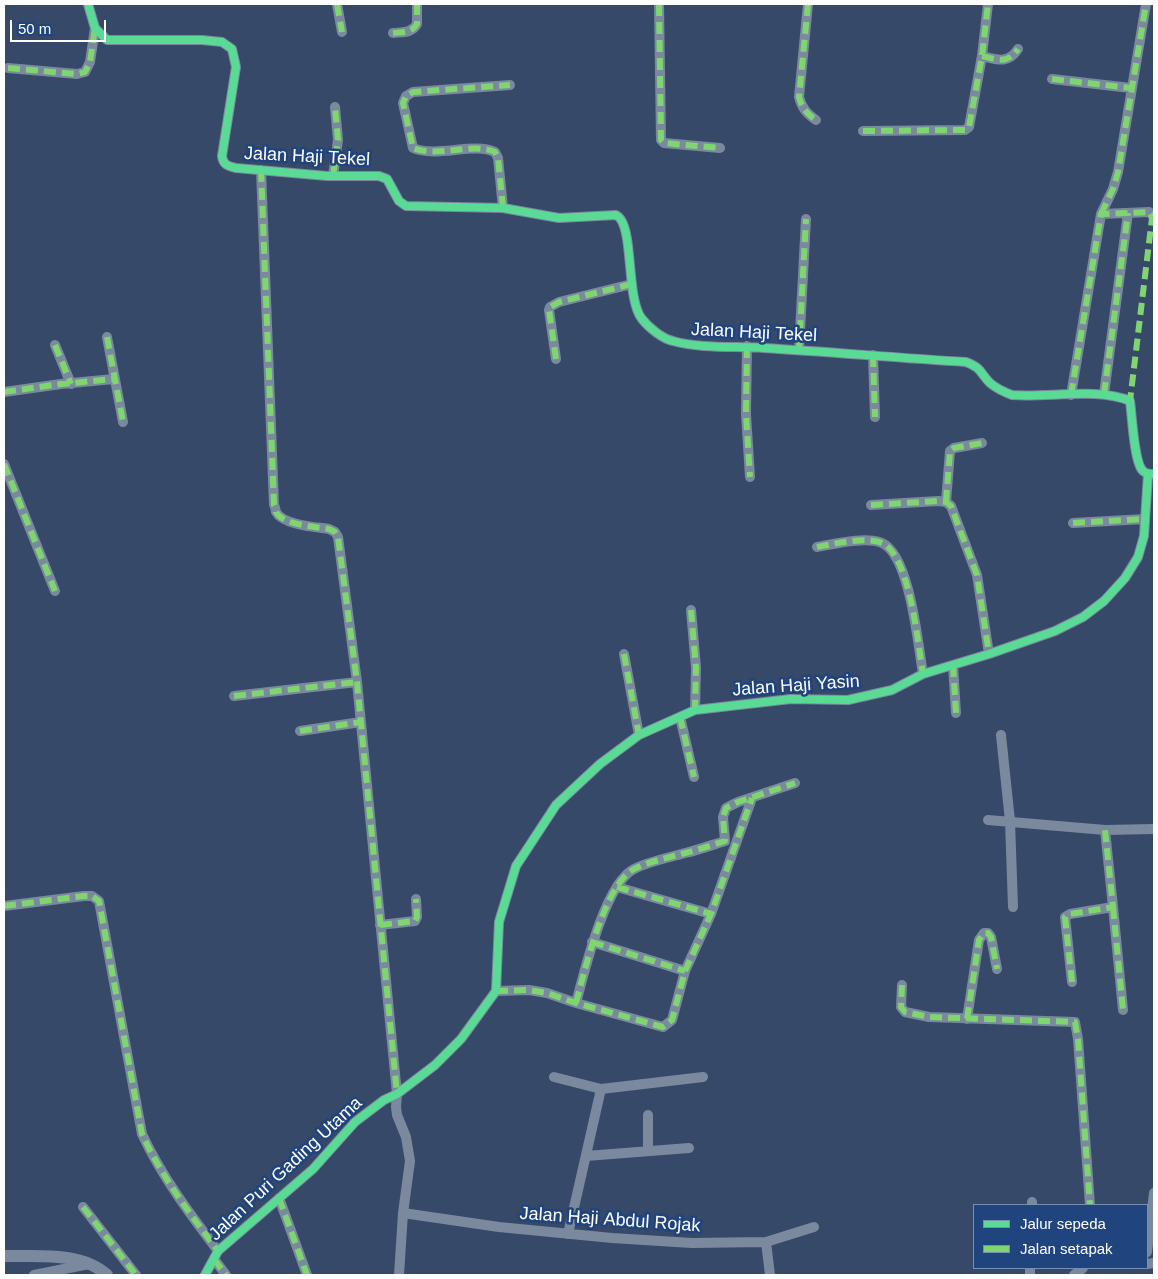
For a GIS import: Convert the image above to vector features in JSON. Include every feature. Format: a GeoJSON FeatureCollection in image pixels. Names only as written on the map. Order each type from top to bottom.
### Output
{"type":"FeatureCollection","features":[{"type":"Feature","properties":{"kind":"street"},"geometry":{"type":"LineString","coordinates":[[8,68],[77,74],[85,72],[90,62],[95,28],[88,4]]}},
{"type":"Feature","properties":{"kind":"street"},"geometry":{"type":"LineString","coordinates":[[337,4],[342,32]]}},
{"type":"Feature","properties":{"kind":"street"},"geometry":{"type":"LineString","coordinates":[[393,33],[408,32],[415,27],[417,22],[417,4]]}},
{"type":"Feature","properties":{"kind":"street"},"geometry":{"type":"LineString","coordinates":[[659,4],[661,140],[664,143],[720,148]]}},
{"type":"Feature","properties":{"kind":"street"},"geometry":{"type":"LineString","coordinates":[[808,4],[799,97],[807,114],[816,120]]}},
{"type":"Feature","properties":{"kind":"street"},"geometry":{"type":"LineString","coordinates":[[863,130],[965,130],[969,127],[982,56],[988,4]]}},
{"type":"Feature","properties":{"kind":"street"},"geometry":{"type":"LineString","coordinates":[[1071,395],[1101,214],[1113,189],[1118,172],[1146,4]]}},
{"type":"Feature","properties":{"kind":"street","name":"Jalan Haji Tekel"},"geometry":{"type":"LineString","coordinates":[[95,28],[107,40],[202,40],[222,42],[232,49],[236,67],[222,156],[223,162],[227,166],[333,176],[379,176],[387,179],[399,201],[406,206],[503,208],[559,218],[619,216],[623,224],[630,258],[635,308],[642,320],[670,340],[696,346],[747,346],[966,362],[980,370],[990,383],[1002,392],[1012,395],[1104,394],[1130,401],[1137,458],[1142,470],[1151,474]]}},
{"type":"Feature","properties":{"kind":"street"},"geometry":{"type":"LineString","coordinates":[[982,56],[1007,60],[1018,49]]}},
{"type":"Feature","properties":{"kind":"street"},"geometry":{"type":"LineString","coordinates":[[1052,80],[1131,88]]}},
{"type":"Feature","properties":{"kind":"street"},"geometry":{"type":"LineString","coordinates":[[503,208],[496,152],[483,150],[425,152],[413,148],[404,103],[406,96],[414,92],[510,85]]}},
{"type":"Feature","properties":{"kind":"street"},"geometry":{"type":"LineString","coordinates":[[333,176],[338,140],[334,107]]}},
{"type":"Feature","properties":{"kind":"street"},"geometry":{"type":"LineString","coordinates":[[261,170],[274,505],[276,512],[282,518],[288,521],[329,529],[335,532],[338,537],[357,682],[397,1094],[396,1107],[397,1115],[406,1137],[410,1161],[403,1213],[399,1275]]}},
{"type":"Feature","properties":{"kind":"street"},"geometry":{"type":"LineString","coordinates":[[1101,214],[1149,212],[1151,214]]}},
{"type":"Feature","properties":{"kind":"street"},"geometry":{"type":"LineString","coordinates":[[1104,394],[1128,213]]}},
{"type":"Feature","properties":{"kind":"street"},"geometry":{"type":"LineString","coordinates":[[799,350],[806,219]]}},
{"type":"Feature","properties":{"kind":"street"},"geometry":{"type":"LineString","coordinates":[[556,359],[550,307],[559,302],[632,284]]}},
{"type":"Feature","properties":{"kind":"street"},"geometry":{"type":"LineString","coordinates":[[107,337],[123,422]]}},
{"type":"Feature","properties":{"kind":"street"},"geometry":{"type":"LineString","coordinates":[[55,344],[71,384]]}},
{"type":"Feature","properties":{"kind":"street"},"geometry":{"type":"LineString","coordinates":[[747,346],[746,414],[750,477]]}},
{"type":"Feature","properties":{"kind":"street"},"geometry":{"type":"LineString","coordinates":[[873,355],[875,417]]}},
{"type":"Feature","properties":{"kind":"street"},"geometry":{"type":"LineString","coordinates":[[4,392],[114,380]]}},
{"type":"Feature","properties":{"kind":"street"},"geometry":{"type":"LineString","coordinates":[[982,444],[954,448],[950,451],[946,502],[953,510],[977,575],[988,654]]}},
{"type":"Feature","properties":{"kind":"street"},"geometry":{"type":"LineString","coordinates":[[4,464],[55,591]]}},
{"type":"Feature","properties":{"kind":"street","name":"Jalan Haji Yasin"},"geometry":{"type":"LineString","coordinates":[[496,990],[499,922],[516,866],[556,805],[600,764],[639,735],[694,710],[791,699],[848,700],[892,690],[923,674],[1055,631],[1083,617],[1104,601],[1125,578],[1138,557],[1144,536],[1151,474]]}},
{"type":"Feature","properties":{"kind":"street"},"geometry":{"type":"LineString","coordinates":[[871,504],[946,502]]}},
{"type":"Feature","properties":{"kind":"street"},"geometry":{"type":"LineString","coordinates":[[1073,523],[1145,519]]}},
{"type":"Feature","properties":{"kind":"street"},"geometry":{"type":"LineString","coordinates":[[817,546],[867,541],[881,542],[892,549],[906,580],[923,674]]}},
{"type":"Feature","properties":{"kind":"street"},"geometry":{"type":"LineString","coordinates":[[692,610],[696,668],[694,710]]}},
{"type":"Feature","properties":{"kind":"street"},"geometry":{"type":"LineString","coordinates":[[624,654],[639,735]]}},
{"type":"Feature","properties":{"kind":"street"},"geometry":{"type":"LineString","coordinates":[[952,665],[956,713]]}},
{"type":"Feature","properties":{"kind":"street"},"geometry":{"type":"LineString","coordinates":[[234,696],[357,682]]}},
{"type":"Feature","properties":{"kind":"street"},"geometry":{"type":"LineString","coordinates":[[680,717],[694,777]]}},
{"type":"Feature","properties":{"kind":"street"},"geometry":{"type":"LineString","coordinates":[[300,731],[361,722]]}},
{"type":"Feature","properties":{"kind":"street"},"geometry":{"type":"LineString","coordinates":[[1002,735],[1010,821],[1013,907]]}},
{"type":"Feature","properties":{"kind":"street"},"geometry":{"type":"LineString","coordinates":[[725,841],[723,817],[726,808],[738,802],[795,783]]}},
{"type":"Feature","properties":{"kind":"street"},"geometry":{"type":"LineString","coordinates":[[397,1094],[436,1066],[461,1039],[496,990],[529,990],[547,993],[662,1027],[672,1020],[685,971],[711,914],[752,798]]}},
{"type":"Feature","properties":{"kind":"street"},"geometry":{"type":"LineString","coordinates":[[988,820],[1105,830],[1154,829]]}},
{"type":"Feature","properties":{"kind":"street"},"geometry":{"type":"LineString","coordinates":[[1105,830],[1123,1010]]}},
{"type":"Feature","properties":{"kind":"street"},"geometry":{"type":"LineString","coordinates":[[576,1003],[592,942],[624,876],[632,869],[652,862],[725,841],[738,841]]}},
{"type":"Feature","properties":{"kind":"street"},"geometry":{"type":"LineString","coordinates":[[617,887],[711,914]]}},
{"type":"Feature","properties":{"kind":"street"},"geometry":{"type":"LineString","coordinates":[[4,906],[84,896],[92,896],[99,901],[142,1134],[152,1155],[216,1255],[226,1275]]}},
{"type":"Feature","properties":{"kind":"street"},"geometry":{"type":"LineString","coordinates":[[380,924],[415,921],[418,917],[416,899]]}},
{"type":"Feature","properties":{"kind":"street"},"geometry":{"type":"LineString","coordinates":[[1072,982],[1065,917],[1070,914],[1113,907]]}},
{"type":"Feature","properties":{"kind":"street"},"geometry":{"type":"LineString","coordinates":[[967,1019],[979,940],[984,933],[988,933],[991,937],[997,969]]}},
{"type":"Feature","properties":{"kind":"street"},"geometry":{"type":"LineString","coordinates":[[592,942],[685,971]]}},
{"type":"Feature","properties":{"kind":"street"},"geometry":{"type":"LineString","coordinates":[[902,986],[901,1007],[905,1012],[929,1017],[1075,1022],[1078,1039],[1090,1204]]}},
{"type":"Feature","properties":{"kind":"street"},"geometry":{"type":"LineString","coordinates":[[554,1077],[601,1089],[704,1078]]}},
{"type":"Feature","properties":{"kind":"street"},"geometry":{"type":"LineString","coordinates":[[568,1234],[601,1089]]}},
{"type":"Feature","properties":{"kind":"street","name":"Jalan Puri Gading Utama"},"geometry":{"type":"LineString","coordinates":[[205,1275],[216,1255],[313,1169],[354,1122],[384,1100],[397,1094]]}},
{"type":"Feature","properties":{"kind":"street"},"geometry":{"type":"LineString","coordinates":[[648,1114],[648,1151]]}},
{"type":"Feature","properties":{"kind":"street"},"geometry":{"type":"LineString","coordinates":[[586,1156],[689,1148]]}},
{"type":"Feature","properties":{"kind":"street"},"geometry":{"type":"LineString","coordinates":[[1148,1244],[1154,1193]]}},
{"type":"Feature","properties":{"kind":"street"},"geometry":{"type":"LineString","coordinates":[[279,1198],[307,1275]]}},
{"type":"Feature","properties":{"kind":"street"},"geometry":{"type":"LineString","coordinates":[[84,1207],[136,1275]]}},
{"type":"Feature","properties":{"kind":"street","name":"Jalan Haji Abdul Rojak"},"geometry":{"type":"LineString","coordinates":[[403,1213],[499,1227],[692,1243],[766,1242],[814,1227]]}},
{"type":"Feature","properties":{"kind":"street"},"geometry":{"type":"LineString","coordinates":[[766,1242],[770,1275]]}},
{"type":"Feature","properties":{"kind":"street"},"geometry":{"type":"LineString","coordinates":[[4,1256],[64,1258],[89,1264],[107,1275]]}},
{"type":"Feature","properties":{"kind":"street"},"geometry":{"type":"LineString","coordinates":[[34,1275],[89,1264]]}},
{"type":"Feature","properties":{"kind":"marked path"},"geometry":{"type":"LineString","coordinates":[[337,4],[342,32]]}},
{"type":"Feature","properties":{"kind":"marked path"},"geometry":{"type":"LineString","coordinates":[[393,33],[407,32],[415,27],[417,24],[417,4]]}},
{"type":"Feature","properties":{"kind":"marked path"},"geometry":{"type":"LineString","coordinates":[[659,4],[661,140],[664,143],[720,148]]}},
{"type":"Feature","properties":{"kind":"marked path"},"geometry":{"type":"LineString","coordinates":[[808,4],[799,97],[805,110],[816,120]]}},
{"type":"Feature","properties":{"kind":"marked path"},"geometry":{"type":"LineString","coordinates":[[863,131],[965,130],[969,127],[982,56],[988,4]]}},
{"type":"Feature","properties":{"kind":"marked path"},"geometry":{"type":"LineString","coordinates":[[1101,214],[1113,189],[1118,172],[1146,4]]}},
{"type":"Feature","properties":{"kind":"marked path"},"geometry":{"type":"LineString","coordinates":[[8,68],[77,74],[85,72],[90,62],[95,28]]}},
{"type":"Feature","properties":{"kind":"marked path"},"geometry":{"type":"LineString","coordinates":[[982,56],[1002,60],[1010,57],[1018,49]]}},
{"type":"Feature","properties":{"kind":"marked path"},"geometry":{"type":"LineString","coordinates":[[1052,79],[1131,88]]}},
{"type":"Feature","properties":{"kind":"marked path"},"geometry":{"type":"LineString","coordinates":[[503,208],[498,158],[495,152],[486,149],[423,151],[413,148],[403,103],[406,96],[413,92],[510,85]]}},
{"type":"Feature","properties":{"kind":"marked path"},"geometry":{"type":"LineString","coordinates":[[333,176],[338,140],[335,107]]}},
{"type":"Feature","properties":{"kind":"marked path"},"geometry":{"type":"LineString","coordinates":[[261,170],[274,505],[276,512],[285,520],[300,525],[329,529],[335,532],[338,537],[357,682],[397,1094]]}},
{"type":"Feature","properties":{"kind":"marked path"},"geometry":{"type":"LineString","coordinates":[[1071,395],[1101,214],[1149,212],[1152,218],[1130,401]]}},
{"type":"Feature","properties":{"kind":"marked path"},"geometry":{"type":"LineString","coordinates":[[1104,394],[1128,213]]}},
{"type":"Feature","properties":{"kind":"marked path"},"geometry":{"type":"LineString","coordinates":[[799,350],[806,219]]}},
{"type":"Feature","properties":{"kind":"marked path"},"geometry":{"type":"LineString","coordinates":[[556,359],[550,307],[559,302],[632,284]]}},
{"type":"Feature","properties":{"kind":"marked path"},"geometry":{"type":"LineString","coordinates":[[107,337],[123,422]]}},
{"type":"Feature","properties":{"kind":"marked path"},"geometry":{"type":"LineString","coordinates":[[55,345],[71,384]]}},
{"type":"Feature","properties":{"kind":"marked path"},"geometry":{"type":"LineString","coordinates":[[747,346],[746,414],[750,477]]}},
{"type":"Feature","properties":{"kind":"marked path"},"geometry":{"type":"LineString","coordinates":[[873,355],[875,417]]}},
{"type":"Feature","properties":{"kind":"marked path"},"geometry":{"type":"LineString","coordinates":[[4,392],[114,379]]}},
{"type":"Feature","properties":{"kind":"marked path"},"geometry":{"type":"LineString","coordinates":[[946,502],[950,451],[954,448],[982,443]]}},
{"type":"Feature","properties":{"kind":"marked path"},"geometry":{"type":"LineString","coordinates":[[4,464],[55,591]]}},
{"type":"Feature","properties":{"kind":"marked path"},"geometry":{"type":"LineString","coordinates":[[871,505],[938,501],[946,502],[951,506],[977,575],[989,654]]}},
{"type":"Feature","properties":{"kind":"marked path"},"geometry":{"type":"LineString","coordinates":[[1073,523],[1145,519]]}},
{"type":"Feature","properties":{"kind":"marked path"},"geometry":{"type":"LineString","coordinates":[[817,547],[867,540],[882,543],[892,551],[900,564],[906,582],[923,674]]}},
{"type":"Feature","properties":{"kind":"marked path"},"geometry":{"type":"LineString","coordinates":[[691,610],[696,668],[695,710]]}},
{"type":"Feature","properties":{"kind":"marked path"},"geometry":{"type":"LineString","coordinates":[[624,654],[639,735]]}},
{"type":"Feature","properties":{"kind":"marked path"},"geometry":{"type":"LineString","coordinates":[[953,665],[956,713]]}},
{"type":"Feature","properties":{"kind":"marked path"},"geometry":{"type":"LineString","coordinates":[[234,696],[357,682]]}},
{"type":"Feature","properties":{"kind":"marked path"},"geometry":{"type":"LineString","coordinates":[[680,717],[694,777]]}},
{"type":"Feature","properties":{"kind":"marked path"},"geometry":{"type":"LineString","coordinates":[[300,731],[361,722]]}},
{"type":"Feature","properties":{"kind":"marked path"},"geometry":{"type":"LineString","coordinates":[[576,1003],[597,930],[614,892],[624,878],[634,869],[646,864],[725,841],[723,817],[726,808],[738,802],[795,783]]}},
{"type":"Feature","properties":{"kind":"marked path"},"geometry":{"type":"LineString","coordinates":[[496,991],[529,990],[547,993],[663,1027],[672,1020],[685,971],[711,914],[752,798]]}},
{"type":"Feature","properties":{"kind":"marked path"},"geometry":{"type":"LineString","coordinates":[[1072,982],[1065,917],[1070,914],[1113,907],[1105,830]]}},
{"type":"Feature","properties":{"kind":"marked path"},"geometry":{"type":"LineString","coordinates":[[617,887],[711,914]]}},
{"type":"Feature","properties":{"kind":"marked path"},"geometry":{"type":"LineString","coordinates":[[4,906],[84,896],[92,896],[99,901],[142,1134],[167,1180],[218,1251]]}},
{"type":"Feature","properties":{"kind":"marked path"},"geometry":{"type":"LineString","coordinates":[[380,925],[415,921],[417,917],[416,899]]}},
{"type":"Feature","properties":{"kind":"marked path"},"geometry":{"type":"LineString","coordinates":[[1113,907],[1123,1010]]}},
{"type":"Feature","properties":{"kind":"marked path"},"geometry":{"type":"LineString","coordinates":[[967,1019],[979,940],[984,933],[988,933],[991,937],[997,969]]}},
{"type":"Feature","properties":{"kind":"marked path"},"geometry":{"type":"LineString","coordinates":[[592,942],[685,971]]}},
{"type":"Feature","properties":{"kind":"marked path"},"geometry":{"type":"LineString","coordinates":[[902,985],[901,1007],[905,1012],[929,1017],[1075,1022],[1078,1039],[1090,1204]]}},
{"type":"Feature","properties":{"kind":"marked path"},"geometry":{"type":"LineString","coordinates":[[279,1198],[307,1275]]}},
{"type":"Feature","properties":{"kind":"marked path"},"geometry":{"type":"LineString","coordinates":[[83,1207],[136,1275]]}},
{"type":"Feature","properties":{"kind":"marked path"},"geometry":{"type":"LineString","coordinates":[[214,1259],[226,1275]]}},
{"type":"Feature","properties":{"kind":"cycle path"},"geometry":{"type":"LineString","coordinates":[[88,4],[95,28],[107,40],[202,40],[222,42],[232,49],[236,67],[222,156],[223,161],[228,166],[327,176],[379,176],[387,179],[399,201],[406,206],[503,208],[559,218],[616,215],[622,221],[626,232],[633,295],[637,309],[642,319],[656,333],[665,338],[684,344],[707,346],[764,348],[966,362],[978,369],[993,385],[1012,395],[1088,394],[1117,397],[1130,401],[1137,459],[1145,473],[1154,474]]}},
{"type":"Feature","properties":{"kind":"cycle path"},"geometry":{"type":"LineString","coordinates":[[205,1275],[218,1251],[313,1169],[355,1122],[384,1100],[397,1094],[435,1065],[461,1039],[496,991],[499,922],[516,866],[556,805],[600,764],[639,735],[695,710],[791,699],[848,700],[892,690],[923,674],[1055,631],[1083,617],[1104,601],[1125,578],[1138,557],[1144,536],[1148,474]]}}]}
